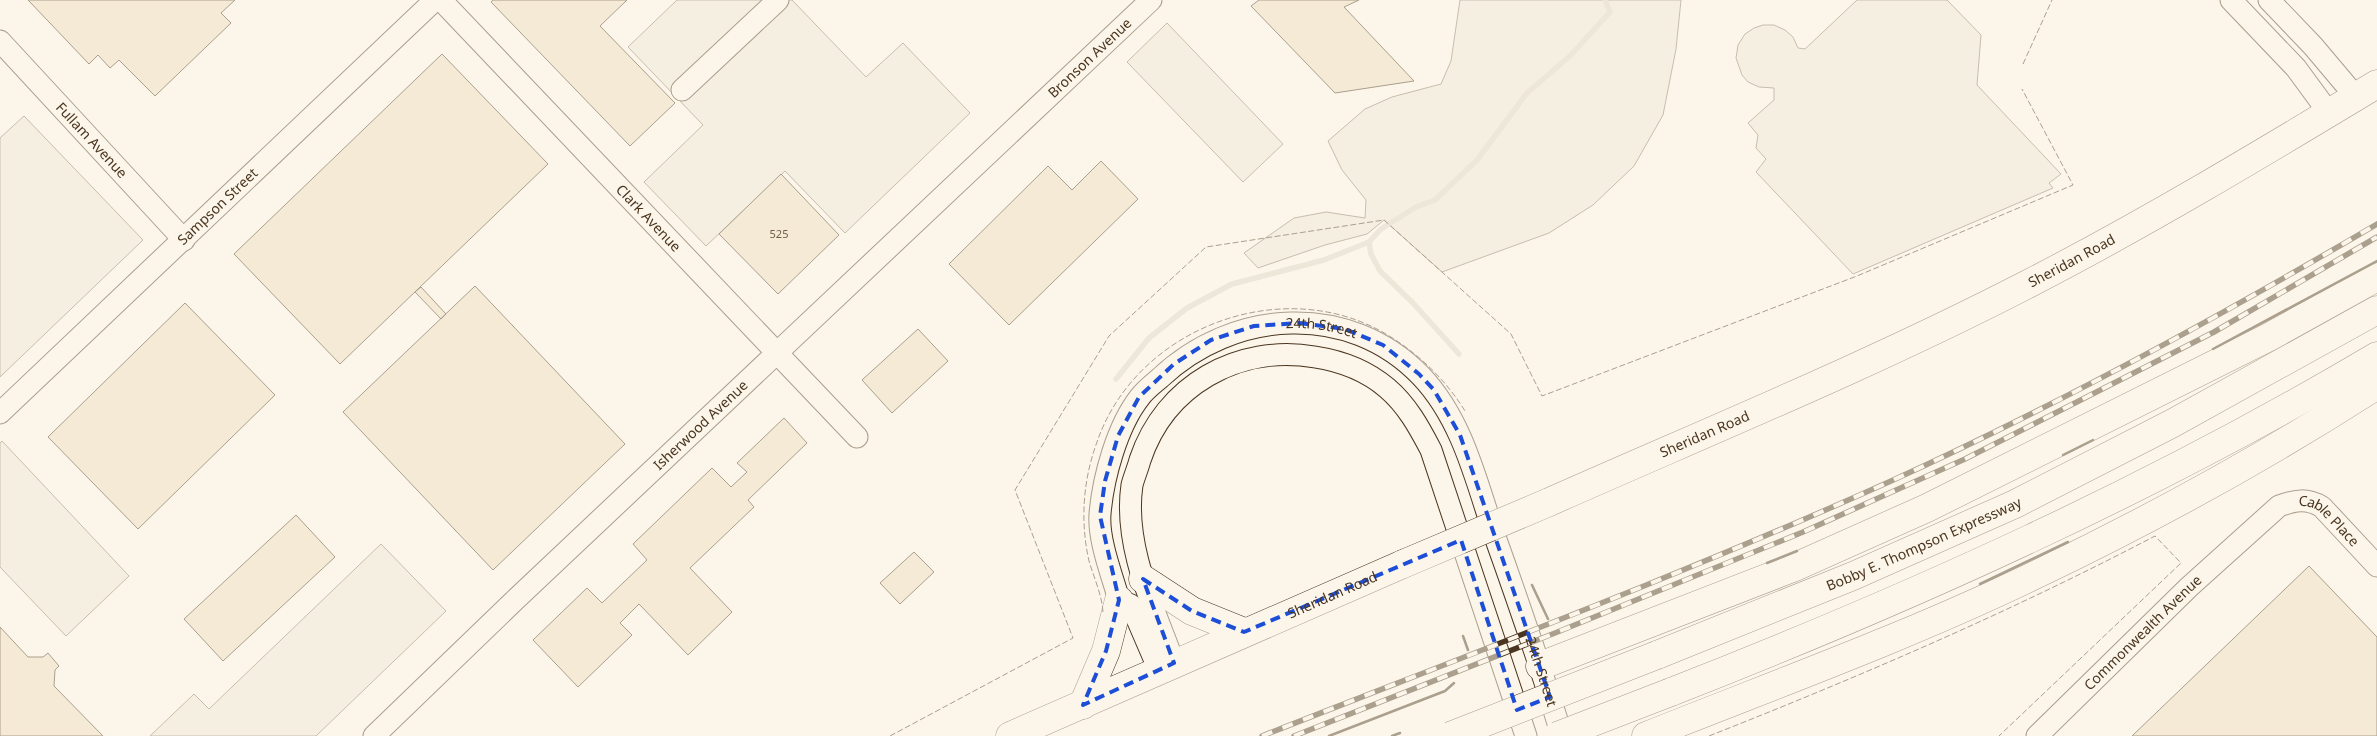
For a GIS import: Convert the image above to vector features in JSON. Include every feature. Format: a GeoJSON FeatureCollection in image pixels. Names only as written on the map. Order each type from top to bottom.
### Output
{"type":"FeatureCollection","features":[{"type":"Feature","properties":{"kind":"main road","name":"Sheridan Road"},"geometry":{"type":"LineString","coordinates":[[1010,736],[1244,632],[1547,503],[1897,348],[2027,284],[2193,195],[2366,90]]}},
{"type":"Feature","properties":{"kind":"main road"},"geometry":{"type":"LineString","coordinates":[[1540,666],[1795,567],[1927,508],[2269,337],[2377,277]]}},
{"type":"Feature","properties":{"kind":"main road","name":"Bobby E. Thompson Expressway"},"geometry":{"type":"LineString","coordinates":[[1450,736],[1657,656],[1853,576],[2016,504],[2173,423],[2377,310]]}},
{"type":"Feature","properties":{"kind":"main road"},"geometry":{"type":"LineString","coordinates":[[1557,736],[1672,692],[1897,599],[2016,545],[2255,424],[2377,356]]}},
{"type":"Feature","properties":{"kind":"main road"},"geometry":{"type":"LineString","coordinates":[[1646,736],[1938,618],[2034,575],[2248,464],[2377,385]]}},
{"type":"Feature","properties":{"kind":"main road"},"geometry":{"type":"LineString","coordinates":[[1143,579],[1192,611],[1244,632]]}},
{"type":"Feature","properties":{"kind":"main road"},"geometry":{"type":"LineString","coordinates":[[1083,704],[1106,651],[1119,600]]}},
{"type":"Feature","properties":{"kind":"street","name":"Sampson Street"},"geometry":{"type":"LineString","coordinates":[[0,413],[435,0]]}},
{"type":"Feature","properties":{"kind":"street","name":"Clark Avenue"},"geometry":{"type":"LineString","coordinates":[[441,0],[857,437]]}},
{"type":"Feature","properties":{"kind":"street"},"geometry":{"type":"LineString","coordinates":[[682,90],[778,0]]}},
{"type":"Feature","properties":{"kind":"street","name":"Bronson Avenue"},"geometry":{"type":"LineString","coordinates":[[1029,115],[1151,0]]}},
{"type":"Feature","properties":{"kind":"street"},"geometry":{"type":"LineString","coordinates":[[2231,0],[2296,68],[2328,113]]}},
{"type":"Feature","properties":{"kind":"street"},"geometry":{"type":"LineString","coordinates":[[2269,0],[2314,46],[2366,90]]}},
{"type":"Feature","properties":{"kind":"street","name":"Fullam Avenue"},"geometry":{"type":"LineString","coordinates":[[0,41],[184,240]]}},
{"type":"Feature","properties":{"kind":"street","name":"Isherwood Avenue"},"geometry":{"type":"LineString","coordinates":[[374,736],[515,600],[1029,115]]}},
{"type":"Feature","properties":{"kind":"street","name":"24th Street"},"geometry":{"type":"LineString","coordinates":[[1119,600],[1106,552],[1100,516],[1105,481],[1118,436],[1139,397],[1174,364],[1211,340],[1254,326],[1299,323],[1345,329],[1382,345],[1419,374],[1446,407],[1466,453],[1540,666],[1562,736]]}},
{"type":"Feature","properties":{"kind":"street","name":"24th Street"},"geometry":{"type":"LineString","coordinates":[[1167,667],[1135,549],[1131,512],[1132,485],[1145,447],[1158,422],[1175,401],[1204,377],[1227,365],[1251,358],[1282,353],[1301,354],[1347,364],[1386,388],[1418,424],[1431,450],[1526,736]]}},
{"type":"Feature","properties":{"kind":"street","name":"Cable Place"},"geometry":{"type":"LineString","coordinates":[[2250,531],[2279,506],[2292,501],[2314,502],[2322,507],[2377,566]]}},
{"type":"Feature","properties":{"kind":"street","name":"Commonwealth Avenue"},"geometry":{"type":"LineString","coordinates":[[2037,736],[2250,531]]}},
{"type":"Feature","properties":{"kind":"street"},"geometry":{"type":"LineString","coordinates":[[1119,600],[1131,605],[1167,667]]}},
{"type":"Feature","properties":{"kind":"highlighted area"},"geometry":{"type":"Polygon","coordinates":[[[1299,323],[1345,329],[1383,345],[1419,374],[1434,390],[1460,435],[1550,697],[1517,710],[1461,540],[1244,632],[1192,611],[1143,579],[1174,663],[1083,705],[1106,651],[1119,600],[1100,516],[1105,481],[1118,436],[1139,397],[1174,364],[1211,340],[1254,326],[1299,323]]]}},
{"type":"Feature","properties":{"kind":"shaded area"},"geometry":{"type":"Polygon","coordinates":[[[677,0],[792,0],[866,77],[903,43],[970,113],[845,233],[785,171],[706,246],[644,182],[703,125],[628,47],[677,0]]]}},
{"type":"Feature","properties":{"kind":"shaded area"},"geometry":{"type":"Polygon","coordinates":[[[1460,0],[1681,0],[1676,49],[1663,115],[1634,166],[1593,205],[1549,233],[1442,272],[1384,220],[1367,234],[1325,245],[1258,268],[1244,253],[1294,218],[1326,212],[1365,218],[1366,200],[1342,170],[1328,141],[1365,109],[1392,97],[1441,84],[1451,61],[1460,0]]]}},
{"type":"Feature","properties":{"kind":"shaded area"},"geometry":{"type":"Polygon","coordinates":[[[1857,0],[1947,0],[1981,35],[1977,85],[2061,174],[2049,183],[2053,188],[1853,274],[1756,172],[1766,159],[1756,148],[1758,135],[1748,123],[1774,100],[1774,88],[1759,87],[1748,82],[1742,75],[1736,58],[1738,45],[1745,34],[1763,25],[1774,25],[1785,30],[1793,37],[1798,48],[1805,49],[1857,0]]]}},
{"type":"Feature","properties":{"kind":"shaded area"},"geometry":{"type":"Polygon","coordinates":[[[1167,23],[1283,144],[1243,182],[1127,62],[1167,23]]]}},
{"type":"Feature","properties":{"kind":"shaded area"},"geometry":{"type":"Polygon","coordinates":[[[24,116],[143,240],[0,377],[0,138],[24,116]]]}},
{"type":"Feature","properties":{"kind":"shaded area"},"geometry":{"type":"Polygon","coordinates":[[[2,441],[129,576],[66,636],[0,567],[0,443],[2,441]]]}},
{"type":"Feature","properties":{"kind":"shaded area"},"geometry":{"type":"Polygon","coordinates":[[[381,544],[446,611],[316,736],[150,736],[194,694],[209,709],[381,544]]]}},
{"type":"Feature","properties":{"kind":"building"},"geometry":{"type":"Polygon","coordinates":[[[28,0],[235,0],[221,13],[231,23],[155,96],[119,60],[110,68],[98,55],[89,64],[28,0]]]}},
{"type":"Feature","properties":{"kind":"building"},"geometry":{"type":"Polygon","coordinates":[[[493,0],[627,0],[600,26],[675,103],[630,146],[491,2],[493,0]]]}},
{"type":"Feature","properties":{"kind":"building"},"geometry":{"type":"Polygon","coordinates":[[[1259,0],[1359,0],[1344,7],[1414,81],[1335,93],[1251,6],[1259,0]]]}},
{"type":"Feature","properties":{"kind":"building"},"geometry":{"type":"Polygon","coordinates":[[[442,54],[548,164],[340,364],[234,254],[442,54]]]}},
{"type":"Feature","properties":{"kind":"building"},"geometry":{"type":"Polygon","coordinates":[[[1101,161],[1138,199],[1009,325],[949,264],[1048,166],[1072,190],[1101,161]]]}},
{"type":"Feature","properties":{"kind":"building"},"geometry":{"type":"Polygon","coordinates":[[[781,174],[839,235],[778,294],[719,234],[781,174]]]}},
{"type":"Feature","properties":{"kind":"building"},"geometry":{"type":"Polygon","coordinates":[[[475,286],[625,444],[493,570],[343,412],[475,286]]]}},
{"type":"Feature","properties":{"kind":"building"},"geometry":{"type":"Polygon","coordinates":[[[421,287],[446,314],[441,319],[415,292],[421,287]]]}},
{"type":"Feature","properties":{"kind":"building"},"geometry":{"type":"Polygon","coordinates":[[[185,303],[275,395],[138,529],[48,437],[185,303]]]}},
{"type":"Feature","properties":{"kind":"building"},"geometry":{"type":"Polygon","coordinates":[[[918,329],[948,361],[892,413],[862,380],[918,329]]]}},
{"type":"Feature","properties":{"kind":"building"},"geometry":{"type":"Polygon","coordinates":[[[784,418],[807,443],[748,500],[754,507],[690,568],[732,612],[688,655],[639,604],[620,623],[632,635],[578,687],[533,640],[587,588],[602,603],[647,560],[633,544],[712,468],[731,487],[747,472],[737,463],[784,418]]]}},
{"type":"Feature","properties":{"kind":"building"},"geometry":{"type":"Polygon","coordinates":[[[296,515],[335,557],[223,661],[184,619],[296,515]]]}},
{"type":"Feature","properties":{"kind":"building"},"geometry":{"type":"Polygon","coordinates":[[[914,552],[934,572],[900,604],[880,583],[914,552]]]}},
{"type":"Feature","properties":{"kind":"building"},"geometry":{"type":"Polygon","coordinates":[[[2309,566],[2377,637],[2377,736],[2132,736],[2309,566]]]}},
{"type":"Feature","properties":{"kind":"building"},"geometry":{"type":"Polygon","coordinates":[[[0,627],[28,657],[43,657],[48,653],[59,666],[55,670],[54,686],[103,736],[0,736],[0,627]]]}},
{"type":"Feature","properties":{"kind":"waterway"},"geometry":{"type":"LineString","coordinates":[[1116,379],[1149,338],[1187,308],[1232,284],[1324,260],[1369,242],[1381,229],[1416,207],[1435,200],[1477,160],[1527,93],[1570,56],[1610,12],[1605,0]]}},
{"type":"Feature","properties":{"kind":"waterway"},"geometry":{"type":"LineString","coordinates":[[1369,242],[1371,254],[1380,271],[1413,303],[1459,354]]}},
{"type":"Feature","properties":{"kind":"railway"},"geometry":{"type":"LineString","coordinates":[[1262,736],[1657,581],[1891,481],[2077,391],[2258,293],[2377,224]]}},
{"type":"Feature","properties":{"kind":"railway"},"geometry":{"type":"LineString","coordinates":[[1294,736],[1803,532],[1965,459],[2214,332],[2377,237]]}},
{"type":"Feature","properties":{"kind":"fence"},"geometry":{"type":"LineString","coordinates":[[2023,64],[2052,0]]}},
{"type":"Feature","properties":{"kind":"fence"},"geometry":{"type":"LineString","coordinates":[[890,736],[1073,638],[1015,490],[1109,336],[1206,247],[1384,220],[1511,334],[1542,396],[1857,276],[2073,185],[2022,89]]}},
{"type":"Feature","properties":{"kind":"fence"},"geometry":{"type":"LineString","coordinates":[[1103,612],[1089,561],[1084,531],[1084,501],[1092,456],[1117,401],[1146,367],[1181,340],[1222,321],[1265,310],[1309,310],[1353,319],[1394,339],[1415,354],[1442,380],[1465,411]]}},
{"type":"Feature","properties":{"kind":"fence"},"geometry":{"type":"LineString","coordinates":[[1709,736],[1935,642],[2046,591],[2155,536],[2181,563],[1999,736]]}},
{"type":"Feature","properties":{"kind":"wall"},"geometry":{"type":"LineString","coordinates":[[2213,349],[2377,261]]}},
{"type":"Feature","properties":{"kind":"wall"},"geometry":{"type":"LineString","coordinates":[[2063,455],[2093,440]]}},
{"type":"Feature","properties":{"kind":"wall"},"geometry":{"type":"LineString","coordinates":[[1980,584],[2068,542]]}},
{"type":"Feature","properties":{"kind":"wall"},"geometry":{"type":"LineString","coordinates":[[1767,563],[1797,551]]}},
{"type":"Feature","properties":{"kind":"wall"},"geometry":{"type":"LineString","coordinates":[[1532,585],[1548,619]]}},
{"type":"Feature","properties":{"kind":"wall"},"geometry":{"type":"LineString","coordinates":[[1463,636],[1468,650]]}},
{"type":"Feature","properties":{"kind":"wall"},"geometry":{"type":"LineString","coordinates":[[1329,736],[1445,691],[1454,683]]}},
{"type":"Feature","properties":{"kind":"wall"},"geometry":{"type":"LineString","coordinates":[[1392,736],[1400,733]]}}]}
